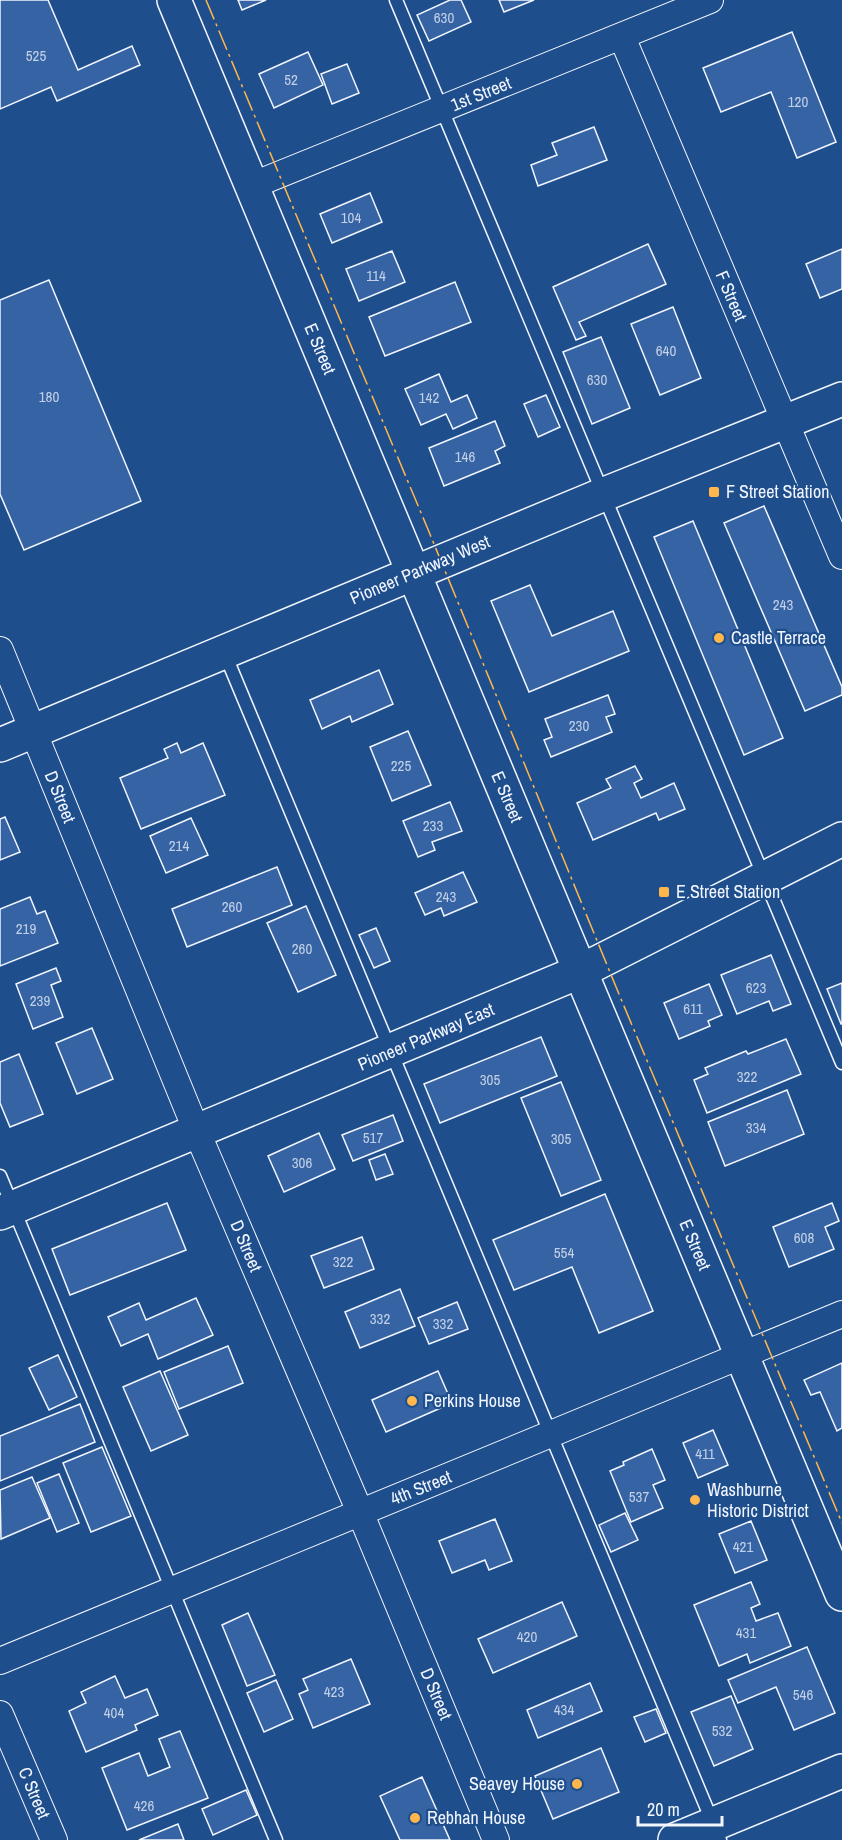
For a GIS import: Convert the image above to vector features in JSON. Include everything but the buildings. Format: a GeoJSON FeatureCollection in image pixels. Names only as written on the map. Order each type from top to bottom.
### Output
{"type":"FeatureCollection","features":[{"type":"Feature","properties":{"kind":"street","name":"E Street"},"geometry":{"type":"LineString","coordinates":[[174,0],[579,972],[842,1594]]}},
{"type":"Feature","properties":{"kind":"street","name":"1st Street"},"geometry":{"type":"LineString","coordinates":[[251,186],[710,0]]}},
{"type":"Feature","properties":{"kind":"street","name":"F Street"},"geometry":{"type":"LineString","coordinates":[[622,37],[842,556]]}},
{"type":"Feature","properties":{"kind":"street","name":"Pioneer Parkway West"},"geometry":{"type":"LineString","coordinates":[[0,745],[602,495],[842,399]]}},
{"type":"Feature","properties":{"kind":"street","name":"D Street"},"geometry":{"type":"LineString","coordinates":[[0,650],[197,1132],[360,1512],[496,1840]]}},
{"type":"Feature","properties":{"kind":"street","name":"Pioneer Parkway East"},"geometry":{"type":"LineString","coordinates":[[7,1210],[579,972],[842,838]]}},
{"type":"Feature","properties":{"kind":"street","name":"4th Street"},"geometry":{"type":"LineString","coordinates":[[0,1661],[842,1314]]}},
{"type":"Feature","properties":{"kind":"street","name":"C Street"},"geometry":{"type":"LineString","coordinates":[[0,1714],[54,1840]]}},
{"type":"Feature","properties":{"kind":"street"},"geometry":{"type":"LineString","coordinates":[[675,1840],[716,1832],[842,1771]]}},
{"type":"Feature","properties":{"kind":"lane"},"geometry":{"type":"LineString","coordinates":[[396,0],[842,1063]]}},
{"type":"Feature","properties":{"kind":"lane"},"geometry":{"type":"LineString","coordinates":[[225,652],[716,1832]]}},
{"type":"Feature","properties":{"kind":"lane"},"geometry":{"type":"LineString","coordinates":[[0,1176],[7,1210],[276,1840]]}},
{"type":"Feature","properties":{"kind":"power"},"geometry":{"type":"LineString","coordinates":[[206,0],[427,527],[621,999],[842,1523]]}},
{"type":"Feature","properties":{"kind":"place","name":"F Street Station"},"geometry":{"type":"Point","coordinates":[714,492]}},
{"type":"Feature","properties":{"kind":"place","name":"Castle Terrace"},"geometry":{"type":"Point","coordinates":[719,638]}},
{"type":"Feature","properties":{"kind":"place","name":"E Street Station"},"geometry":{"type":"Point","coordinates":[664,892]}},
{"type":"Feature","properties":{"kind":"place","name":"Perkins House"},"geometry":{"type":"Point","coordinates":[412,1401]}},
{"type":"Feature","properties":{"kind":"place","name":"Washburne Historic District"},"geometry":{"type":"Point","coordinates":[695,1500]}},
{"type":"Feature","properties":{"kind":"place","name":"Seavey House"},"geometry":{"type":"Point","coordinates":[577,1784]}},
{"type":"Feature","properties":{"kind":"place","name":"Rebhan House"},"geometry":{"type":"Point","coordinates":[415,1818]}}]}
